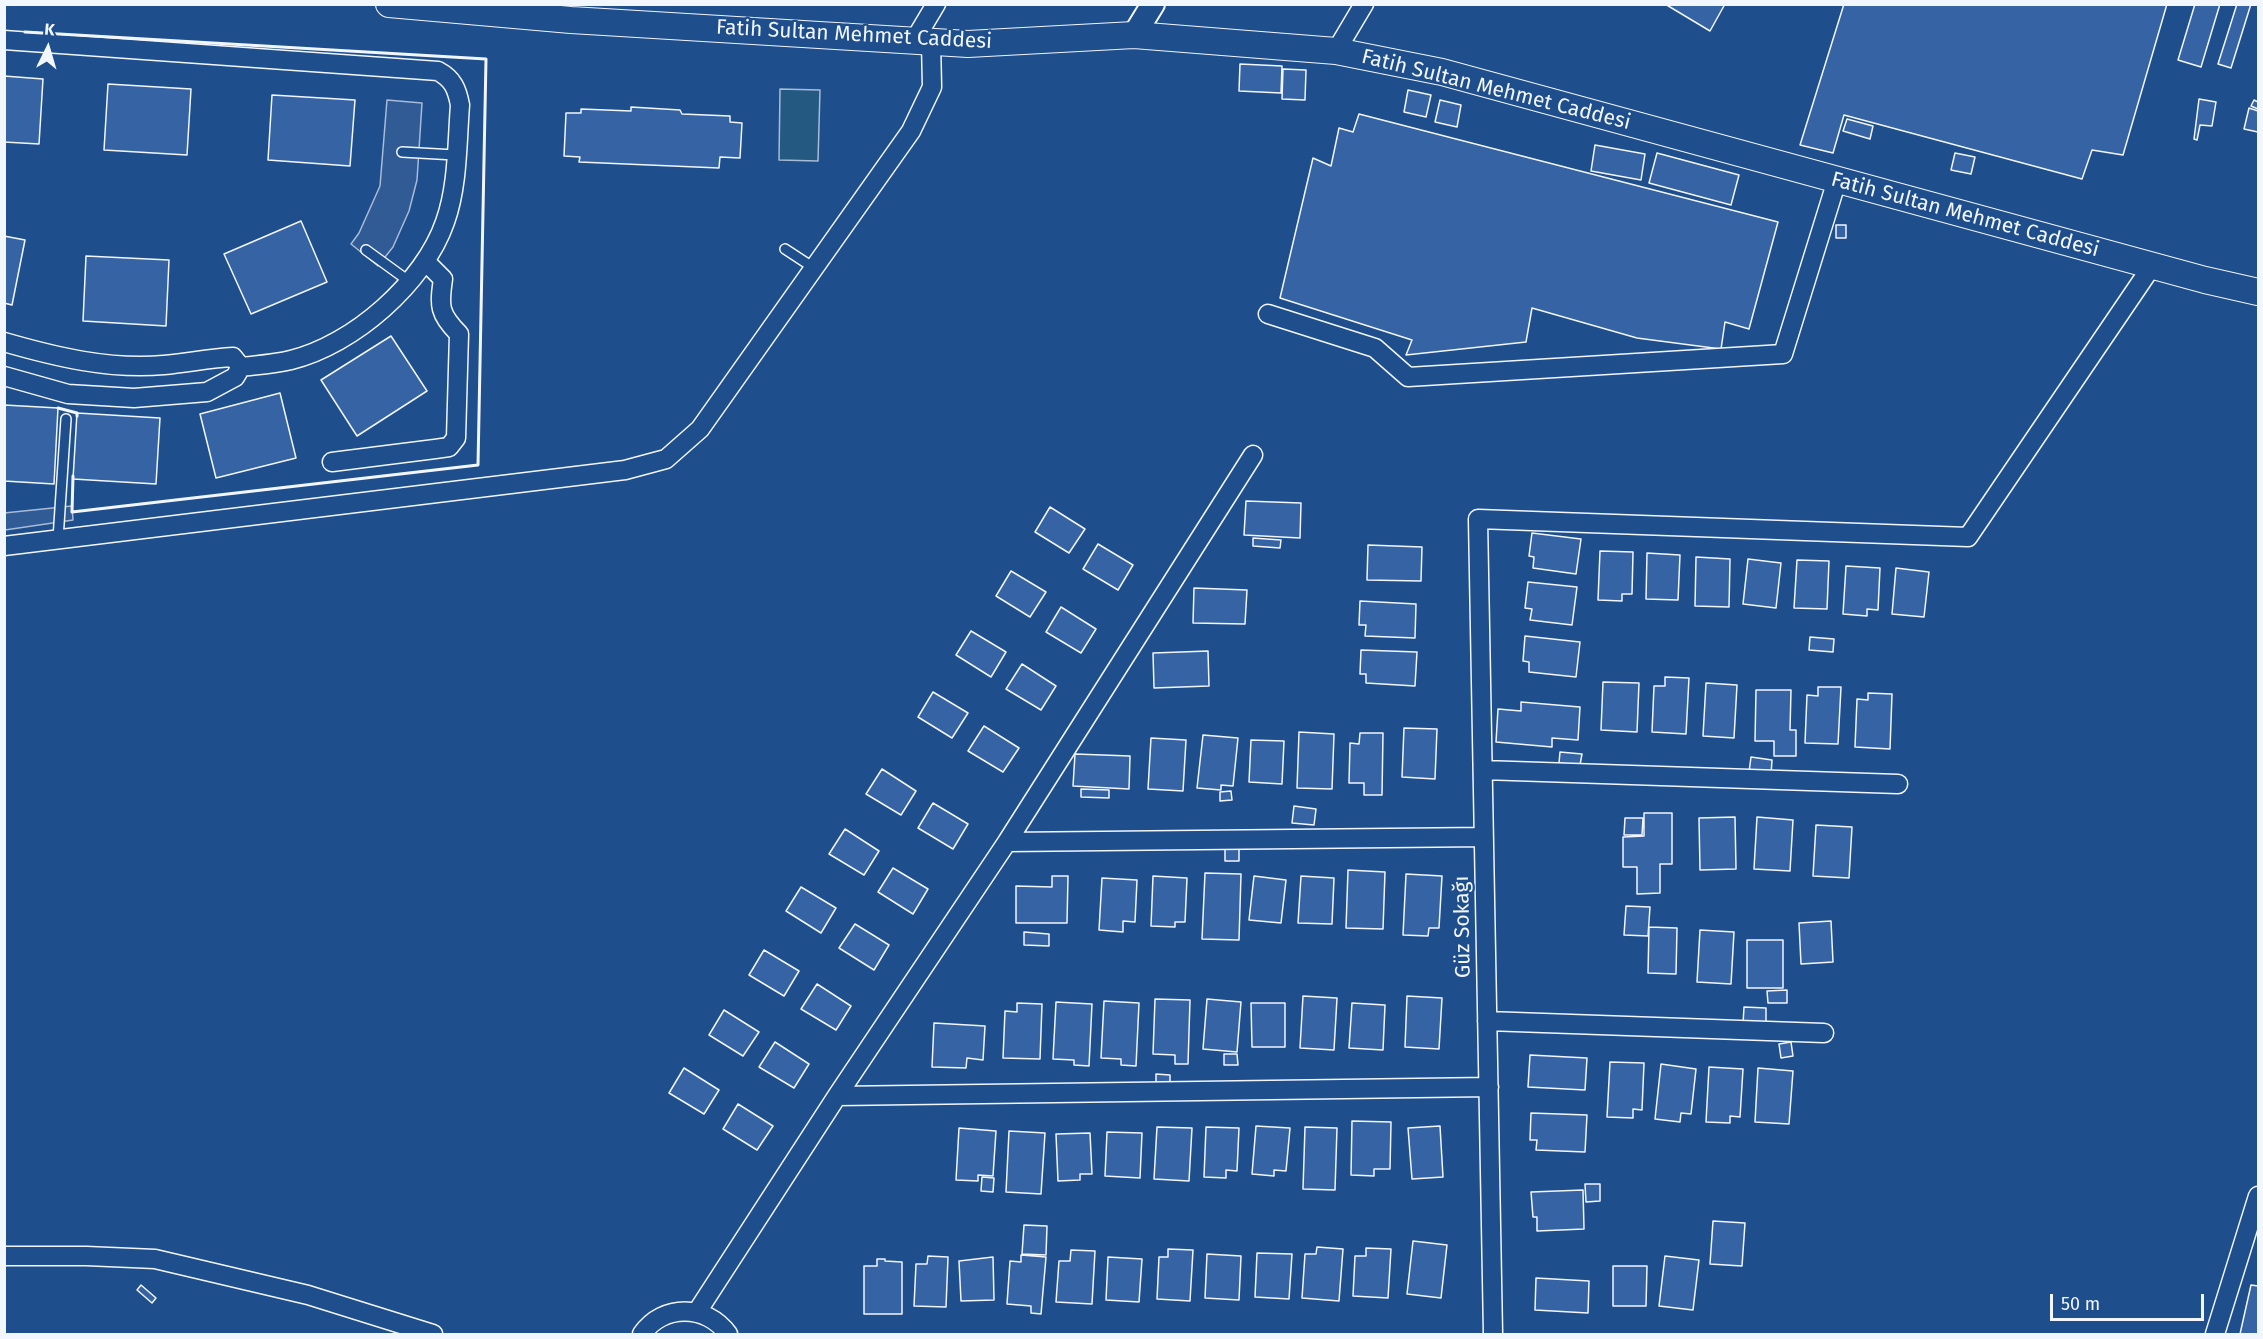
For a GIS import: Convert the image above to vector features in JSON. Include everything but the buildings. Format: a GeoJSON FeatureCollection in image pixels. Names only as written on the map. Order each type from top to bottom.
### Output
{"type":"FeatureCollection","features":[{"type":"Feature","properties":{"kind":"main road","name":"Fatih Sultan Mehmet Caddesi"},"geometry":{"type":"LineString","coordinates":[[389,4],[572,20],[968,44],[1134,35],[1336,51],[1442,72],[2152,266],[2259,292]]}},
{"type":"Feature","properties":{"kind":"street"},"geometry":{"type":"LineString","coordinates":[[4,546],[625,470],[666,459],[700,429],[911,131],[932,87],[922,41],[936,4]]}},
{"type":"Feature","properties":{"kind":"street"},"geometry":{"type":"LineString","coordinates":[[1134,35],[1154,4]]}},
{"type":"Feature","properties":{"kind":"street"},"geometry":{"type":"LineString","coordinates":[[1336,51],[1364,4]]}},
{"type":"Feature","properties":{"kind":"street"},"geometry":{"type":"LineString","coordinates":[[4,40],[438,71],[448,77],[457,89],[460,105],[448,212],[438,239],[410,282],[390,302],[345,339],[292,360],[241,367]]}},
{"type":"Feature","properties":{"kind":"street"},"geometry":{"type":"LineString","coordinates":[[1268,314],[1375,348],[1408,377],[1783,354],[1837,180]]}},
{"type":"Feature","properties":{"kind":"street"},"geometry":{"type":"LineString","coordinates":[[332,462],[449,447],[456,438],[459,334],[442,314],[440,299],[442,279],[425,261]]}},
{"type":"Feature","properties":{"kind":"street","name":"Güz Sokağı"},"geometry":{"type":"LineString","coordinates":[[1493,1335],[1478,519],[1968,537],[2152,266]]}},
{"type":"Feature","properties":{"kind":"street"},"geometry":{"type":"LineString","coordinates":[[4,342],[108,365],[163,365],[233,357],[241,367]]}},
{"type":"Feature","properties":{"kind":"street"},"geometry":{"type":"LineString","coordinates":[[4,376],[68,394],[134,398],[207,392],[235,377],[241,367]]}},
{"type":"Feature","properties":{"kind":"street"},"geometry":{"type":"LineString","coordinates":[[698,1312],[837,1096],[1007,842],[1253,455]]}},
{"type":"Feature","properties":{"kind":"street"},"geometry":{"type":"LineString","coordinates":[[1483,770],[1898,784]]}},
{"type":"Feature","properties":{"kind":"street"},"geometry":{"type":"LineString","coordinates":[[1007,842],[1484,837]]}},
{"type":"Feature","properties":{"kind":"street"},"geometry":{"type":"LineString","coordinates":[[1487,1021],[1824,1033]]}},
{"type":"Feature","properties":{"kind":"street"},"geometry":{"type":"LineString","coordinates":[[837,1096],[1489,1087]]}},
{"type":"Feature","properties":{"kind":"street"},"geometry":{"type":"LineString","coordinates":[[2215,1335],[2259,1196]]}},
{"type":"Feature","properties":{"kind":"street"},"geometry":{"type":"LineString","coordinates":[[4,1256],[155,1259],[308,1295],[433,1335]]}},
{"type":"Feature","properties":{"kind":"street"},"geometry":{"type":"LineString","coordinates":[[642,1335],[648,1326],[663,1316],[680,1311],[698,1312],[714,1320],[728,1335]]}},
{"type":"Feature","properties":{"kind":"lane"},"geometry":{"type":"LineString","coordinates":[[402,152],[456,155]]}},
{"type":"Feature","properties":{"kind":"lane"},"geometry":{"type":"LineString","coordinates":[[785,249],[814,268]]}},
{"type":"Feature","properties":{"kind":"lane"},"geometry":{"type":"LineString","coordinates":[[366,250],[410,282]]}},
{"type":"Feature","properties":{"kind":"lane"},"geometry":{"type":"LineString","coordinates":[[58,539],[66,419]]}},
{"type":"Feature","properties":{"kind":"shaded area"},"geometry":{"type":"Polygon","coordinates":[[[780,89],[820,90],[818,161],[779,160],[780,89]]]}},
{"type":"Feature","properties":{"kind":"shaded area"},"geometry":{"type":"Polygon","coordinates":[[[387,100],[422,103],[417,180],[409,211],[393,247],[378,266],[351,244],[359,233],[380,186],[387,100]]]}},
{"type":"Feature","properties":{"kind":"shaded area"},"geometry":{"type":"Polygon","coordinates":[[[72,506],[73,520],[5,530],[4,513],[72,506]]]}},
{"type":"Feature","properties":{"kind":"wall"},"geometry":{"type":"LineString","coordinates":[[25,32],[486,59],[478,465],[72,512],[73,476]]}},
{"type":"Feature","properties":{"kind":"wall"},"geometry":{"type":"LineString","coordinates":[[58,408],[77,413],[77,416]]}}]}
